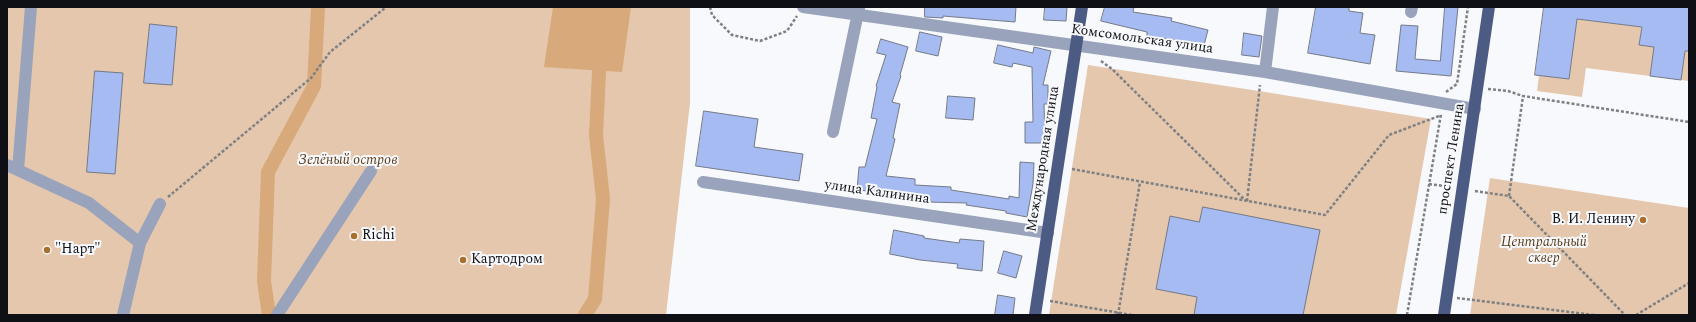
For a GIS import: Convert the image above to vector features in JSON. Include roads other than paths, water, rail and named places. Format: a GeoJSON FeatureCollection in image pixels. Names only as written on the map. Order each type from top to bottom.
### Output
{"type":"FeatureCollection","features":[{"type":"Feature","properties":{"kind":"main road","name":"Международная улица"},"geometry":{"type":"LineString","coordinates":[[1035,315],[1082,7]]}},
{"type":"Feature","properties":{"kind":"main road","name":"проспект Ленина"},"geometry":{"type":"LineString","coordinates":[[1444,315],[1489,7]]}},
{"type":"Feature","properties":{"kind":"street"},"geometry":{"type":"LineString","coordinates":[[18,170],[31,7]]}},
{"type":"Feature","properties":{"kind":"street"},"geometry":{"type":"LineString","coordinates":[[1265,72],[1273,7]]}},
{"type":"Feature","properties":{"kind":"street","name":"Комсомольская улица"},"geometry":{"type":"LineString","coordinates":[[801,10],[858,11],[1077,46],[1265,72],[1442,110],[1475,109]]}},
{"type":"Feature","properties":{"kind":"street"},"geometry":{"type":"LineString","coordinates":[[833,132],[858,11]]}},
{"type":"Feature","properties":{"kind":"street"},"geometry":{"type":"LineString","coordinates":[[7,165],[89,203],[140,243]]}},
{"type":"Feature","properties":{"kind":"street"},"geometry":{"type":"LineString","coordinates":[[277,315],[371,171]]}},
{"type":"Feature","properties":{"kind":"street","name":"улица Калинина"},"geometry":{"type":"LineString","coordinates":[[703,182],[1048,233]]}},
{"type":"Feature","properties":{"kind":"street"},"geometry":{"type":"LineString","coordinates":[[123,315],[140,243],[160,204]]}},
{"type":"Feature","properties":{"kind":"waterway"},"geometry":{"type":"LineString","coordinates":[[269,315],[264,281],[268,172],[314,86],[318,7]]}},
{"type":"Feature","properties":{"kind":"waterway"},"geometry":{"type":"LineString","coordinates":[[585,315],[595,299],[603,199],[596,135],[600,51]]}},
{"type":"Feature","properties":{"kind":"place","name":"В. И. Ленину"},"geometry":{"type":"Point","coordinates":[1643,220]}},
{"type":"Feature","properties":{"kind":"place","name":"Richi"},"geometry":{"type":"Point","coordinates":[354,236]}},
{"type":"Feature","properties":{"kind":"place","name":"\"Нарт\""},"geometry":{"type":"Point","coordinates":[47,250]}},
{"type":"Feature","properties":{"kind":"place","name":"Картодром"},"geometry":{"type":"Point","coordinates":[463,260]}},
{"type":"Feature","properties":{"kind":"park label","name":"Зелёный остров"},"geometry":{"type":"Point","coordinates":[348,161]}},
{"type":"Feature","properties":{"kind":"park label","name":"Центральный сквер"},"geometry":{"type":"Point","coordinates":[1544,252]}}]}
